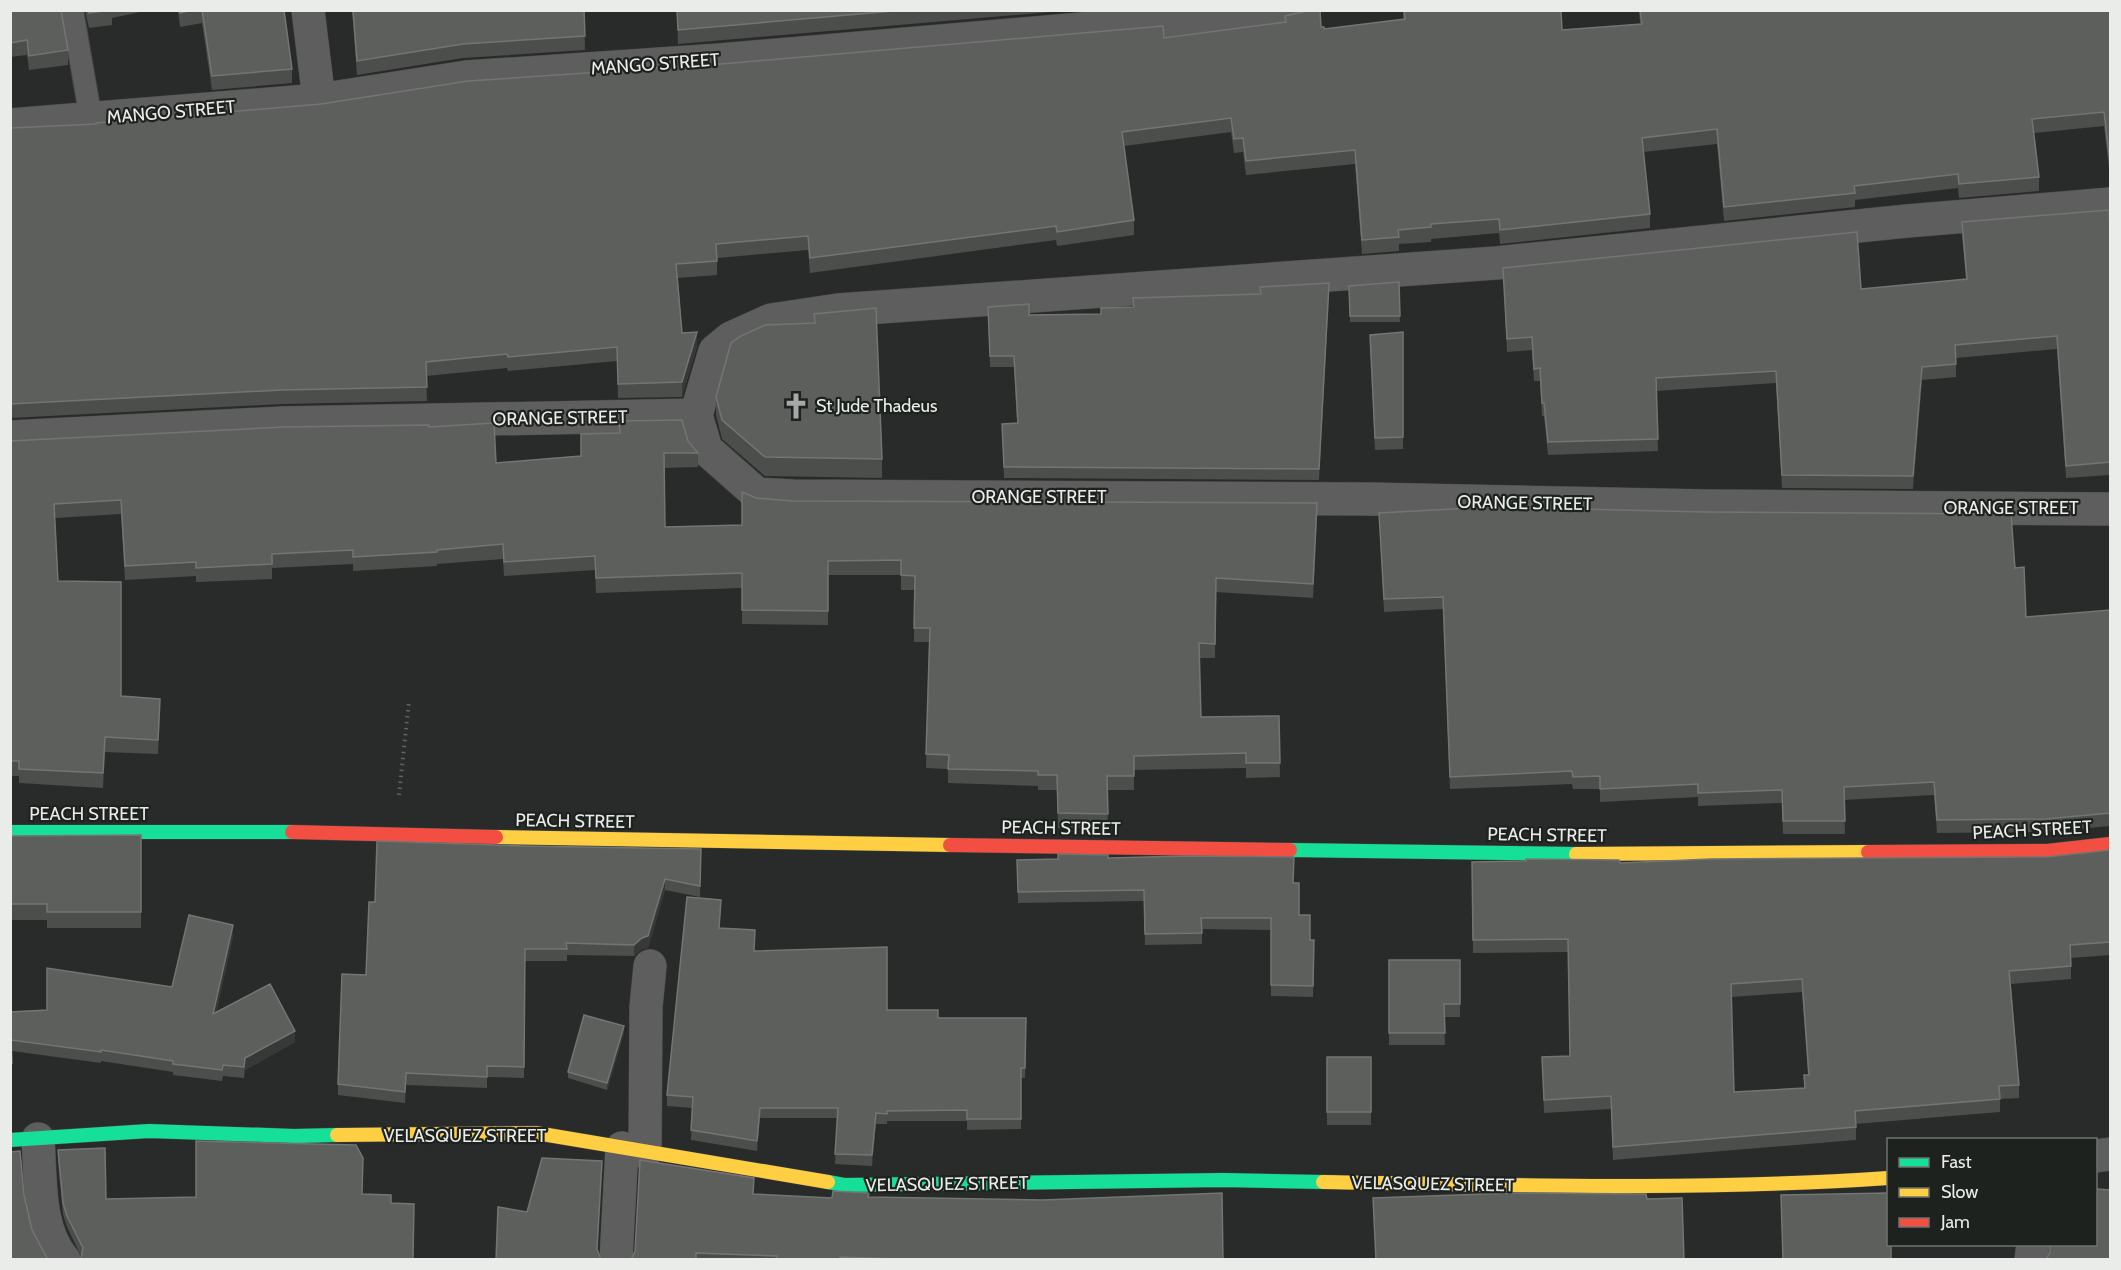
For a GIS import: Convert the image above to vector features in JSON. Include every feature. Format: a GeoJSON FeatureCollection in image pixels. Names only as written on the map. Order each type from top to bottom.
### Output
{"type":"FeatureCollection","features":[{"type":"Feature","properties":{"kind":"street"},"geometry":{"type":"LineString","coordinates":[[308,10],[319,100]]}},
{"type":"Feature","properties":{"kind":"street","name":"MANGO STREET"},"geometry":{"type":"LineString","coordinates":[[10,125],[319,100],[466,77],[719,60],[1300,10]]}},
{"type":"Feature","properties":{"kind":"street"},"geometry":{"type":"LineString","coordinates":[[696,415],[715,351],[731,338],[771,320],[804,315],[849,309],[1496,262],[1907,221],[2110,204]]}},
{"type":"Feature","properties":{"kind":"street","name":"ORANGE STREET"},"geometry":{"type":"LineString","coordinates":[[10,437],[282,423],[696,415],[706,449],[757,494],[2110,509]]}},
{"type":"Feature","properties":{"kind":"street","name":"PEACH STREET"},"geometry":{"type":"LineString","coordinates":[[10,832],[278,832],[663,841],[1611,854],[2047,851],[2110,844]]}},
{"type":"Feature","properties":{"kind":"street"},"geometry":{"type":"LineString","coordinates":[[616,1260],[633,1150],[650,966]]}},
{"type":"Feature","properties":{"kind":"street","name":"VELASQUEZ STREET"},"geometry":{"type":"LineString","coordinates":[[24,1139],[149,1131],[294,1136],[536,1133],[844,1185],[1223,1180],[1603,1186],[1802,1184],[1887,1178]]}},
{"type":"Feature","properties":{"kind":"street"},"geometry":{"type":"LineString","coordinates":[[24,1139],[54,1249],[64,1260]]}},
{"type":"Feature","properties":{"kind":"lane"},"geometry":{"type":"LineString","coordinates":[[72,10],[91,119]]}},
{"type":"Feature","properties":{"kind":"path"},"geometry":{"type":"LineString","coordinates":[[396,835],[409,701]]}},
{"type":"Feature","properties":{"kind":"building"},"geometry":{"type":"Polygon","coordinates":[[[10,10],[61,10],[68,50],[29,56],[27,40],[10,43],[10,10]]]}},
{"type":"Feature","properties":{"kind":"building"},"geometry":{"type":"Polygon","coordinates":[[[88,10],[111,10],[89,13],[88,10]]]}},
{"type":"Feature","properties":{"kind":"building"},"geometry":{"type":"Polygon","coordinates":[[[202,10],[284,10],[292,69],[212,76],[202,10]]]}},
{"type":"Feature","properties":{"kind":"building"},"geometry":{"type":"Polygon","coordinates":[[[353,10],[584,10],[585,36],[463,44],[357,61],[353,10]]]}},
{"type":"Feature","properties":{"kind":"building"},"geometry":{"type":"Polygon","coordinates":[[[677,10],[905,10],[678,30],[677,10]]]}},
{"type":"Feature","properties":{"kind":"building"},"geometry":{"type":"Polygon","coordinates":[[[1320,10],[1321,27],[1324,29],[1405,19],[1404,10],[1561,10],[1562,30],[1642,24],[1640,10],[2110,10],[2110,163],[2104,112],[2032,119],[2039,177],[1959,184],[1958,174],[1854,186],[1855,193],[1724,207],[1717,129],[1642,138],[1650,214],[1500,230],[1499,219],[1431,224],[1431,227],[1398,230],[1399,237],[1362,240],[1355,150],[1246,161],[1243,138],[1234,139],[1231,118],[1122,132],[1134,220],[1057,232],[1056,226],[810,258],[808,236],[716,244],[717,261],[676,264],[682,333],[697,332],[682,382],[618,384],[617,347],[426,362],[427,387],[282,390],[10,404],[10,128],[96,124],[321,104],[468,81],[721,64],[1163,26],[1164,38],[1286,22],[1285,16],[1320,10]]]}},
{"type":"Feature","properties":{"kind":"building"},"geometry":{"type":"Polygon","coordinates":[[[2109,210],[2110,462],[2066,466],[2057,336],[1955,345],[1956,364],[1922,367],[1913,476],[1782,475],[1776,371],[1656,378],[1658,439],[1548,442],[1540,368],[1534,369],[1532,337],[1507,339],[1503,268],[1857,232],[1861,289],[1967,279],[1962,222],[2109,210]]]}},
{"type":"Feature","properties":{"kind":"building"},"geometry":{"type":"Polygon","coordinates":[[[1399,282],[1400,316],[1350,316],[1349,286],[1399,282]]]}},
{"type":"Feature","properties":{"kind":"building"},"geometry":{"type":"Polygon","coordinates":[[[1329,283],[1319,469],[1004,467],[1002,424],[1018,423],[1014,356],[990,356],[988,307],[1029,304],[1029,315],[1101,314],[1101,308],[1134,307],[1133,298],[1261,294],[1260,287],[1329,283]]]}},
{"type":"Feature","properties":{"kind":"building","name":"St Jude Thadeus"},"geometry":{"type":"Polygon","coordinates":[[[876,308],[882,459],[765,457],[722,420],[716,397],[731,343],[765,325],[815,323],[814,314],[876,308]]]}},
{"type":"Feature","properties":{"kind":"building"},"geometry":{"type":"Polygon","coordinates":[[[1403,332],[1403,437],[1375,438],[1370,335],[1403,332]]]}},
{"type":"Feature","properties":{"kind":"building"},"geometry":{"type":"Polygon","coordinates":[[[682,420],[688,441],[698,453],[664,453],[665,527],[742,525],[742,492],[756,498],[793,501],[1317,503],[1313,584],[1216,578],[1215,644],[1199,643],[1201,717],[1279,716],[1280,763],[1246,763],[1246,753],[1134,756],[1134,776],[1107,776],[1108,814],[1058,813],[1057,775],[1038,775],[1038,771],[948,769],[949,755],[926,754],[930,628],[914,628],[915,576],[901,575],[901,560],[828,561],[828,611],[742,610],[742,573],[596,578],[595,556],[504,562],[503,544],[437,550],[437,552],[353,557],[353,550],[272,554],[272,564],[196,568],[196,562],[125,566],[121,500],[54,504],[58,581],[121,582],[121,696],[160,699],[158,740],[105,737],[103,773],[19,769],[19,761],[10,761],[10,441],[283,427],[429,425],[429,427],[494,423],[496,463],[581,456],[581,434],[620,433],[619,421],[682,420]]]}},
{"type":"Feature","properties":{"kind":"building"},"geometry":{"type":"Polygon","coordinates":[[[1490,507],[1707,512],[2011,514],[2015,568],[2024,567],[2026,617],[2110,610],[2110,813],[2046,819],[1937,820],[1934,782],[1844,787],[1845,821],[1783,821],[1782,790],[1698,793],[1698,784],[1600,789],[1600,776],[1573,777],[1572,771],[1450,777],[1443,597],[1384,599],[1379,513],[1490,507]]]}},
{"type":"Feature","properties":{"kind":"building"},"geometry":{"type":"Polygon","coordinates":[[[141,835],[141,912],[47,912],[47,904],[10,904],[10,836],[141,835]]]}},
{"type":"Feature","properties":{"kind":"building"},"geometry":{"type":"Polygon","coordinates":[[[377,841],[701,849],[700,886],[665,879],[648,936],[634,945],[566,943],[567,949],[525,949],[524,1067],[487,1066],[487,1077],[406,1073],[405,1092],[338,1084],[342,974],[366,975],[369,902],[375,902],[377,841]]]}},
{"type":"Feature","properties":{"kind":"building"},"geometry":{"type":"Polygon","coordinates":[[[2110,850],[2110,942],[2070,945],[2071,966],[2009,971],[2019,1085],[1999,1086],[2000,1099],[1855,1111],[1856,1127],[1613,1147],[1611,1096],[1544,1100],[1542,1057],[1570,1056],[1568,939],[1473,940],[1472,862],[1526,861],[1526,859],[1619,860],[1620,863],[1710,859],[2047,857],[2110,850]],[[1802,979],[1731,984],[1734,1092],[1805,1088],[1804,1075],[1809,1075],[1802,979]]]}},
{"type":"Feature","properties":{"kind":"building"},"geometry":{"type":"Polygon","coordinates":[[[1058,854],[1108,855],[1108,858],[1294,857],[1293,883],[1299,883],[1299,915],[1310,915],[1310,940],[1314,940],[1313,986],[1271,985],[1271,918],[1201,918],[1202,933],[1145,934],[1144,890],[1018,892],[1017,860],[1058,859],[1058,854]]]}},
{"type":"Feature","properties":{"kind":"building"},"geometry":{"type":"Polygon","coordinates":[[[687,897],[721,900],[719,928],[755,930],[754,951],[887,947],[887,1010],[938,1010],[938,1018],[1026,1018],[1025,1068],[1021,1068],[1021,1119],[967,1119],[967,1110],[876,1113],[872,1155],[835,1154],[838,1108],[760,1108],[757,1141],[691,1130],[693,1097],[667,1095],[687,897]]]}},
{"type":"Feature","properties":{"kind":"building"},"geometry":{"type":"Polygon","coordinates":[[[189,915],[233,925],[213,1014],[270,984],[295,1031],[245,1058],[244,1067],[223,1065],[222,1070],[173,1064],[173,1061],[101,1050],[101,1052],[11,1040],[12,1063],[10,1063],[10,1012],[47,1010],[47,968],[172,987],[189,915]]]}},
{"type":"Feature","properties":{"kind":"building"},"geometry":{"type":"Polygon","coordinates":[[[1389,960],[1460,960],[1460,1004],[1444,1004],[1445,1033],[1389,1033],[1389,960]]]}},
{"type":"Feature","properties":{"kind":"building"},"geometry":{"type":"Polygon","coordinates":[[[584,1015],[624,1026],[607,1083],[568,1072],[584,1015]]]}},
{"type":"Feature","properties":{"kind":"building"},"geometry":{"type":"Polygon","coordinates":[[[1327,1057],[1371,1057],[1371,1112],[1327,1112],[1327,1057]]]}},
{"type":"Feature","properties":{"kind":"building"},"geometry":{"type":"Polygon","coordinates":[[[196,1141],[356,1145],[363,1158],[362,1194],[391,1195],[391,1203],[414,1204],[413,1260],[79,1260],[83,1248],[63,1203],[58,1150],[105,1148],[106,1199],[196,1197],[196,1141]]]}},
{"type":"Feature","properties":{"kind":"building"},"geometry":{"type":"Polygon","coordinates":[[[20,1151],[24,1195],[32,1230],[48,1260],[10,1260],[10,1152],[20,1151]]]}},
{"type":"Feature","properties":{"kind":"building"},"geometry":{"type":"Polygon","coordinates":[[[542,1158],[602,1161],[597,1249],[601,1260],[496,1260],[498,1207],[527,1212],[542,1158]]]}},
{"type":"Feature","properties":{"kind":"building"},"geometry":{"type":"Polygon","coordinates":[[[640,1160],[754,1178],[753,1194],[832,1198],[833,1191],[869,1193],[868,1197],[1042,1200],[1222,1193],[1223,1260],[925,1260],[840,1257],[840,1260],[777,1260],[777,1256],[696,1253],[696,1260],[631,1260],[635,1251],[640,1160]]]}},
{"type":"Feature","properties":{"kind":"building"},"geometry":{"type":"Polygon","coordinates":[[[2097,1189],[2110,1190],[2110,1260],[2046,1260],[2050,1246],[2097,1246],[2097,1189]]]}},
{"type":"Feature","properties":{"kind":"building"},"geometry":{"type":"Polygon","coordinates":[[[1515,1193],[1646,1194],[1647,1199],[1682,1198],[1684,1260],[1376,1260],[1373,1198],[1515,1193]]]}},
{"type":"Feature","properties":{"kind":"building"},"geometry":{"type":"Polygon","coordinates":[[[1887,1193],[1887,1246],[1891,1246],[1891,1260],[1783,1260],[1781,1195],[1887,1193]]]}},
{"type":"Feature","properties":{"kind":"traffic: fast"},"geometry":{"type":"LineString","coordinates":[[10,832],[292,832]]}},
{"type":"Feature","properties":{"kind":"traffic: fast"},"geometry":{"type":"LineString","coordinates":[[1290,850],[1576,854]]}},
{"type":"Feature","properties":{"kind":"traffic: fast"},"geometry":{"type":"LineString","coordinates":[[10,1140],[149,1131],[294,1136],[337,1135]]}},
{"type":"Feature","properties":{"kind":"traffic: fast"},"geometry":{"type":"LineString","coordinates":[[828,1182],[844,1185],[1223,1180],[1323,1182]]}},
{"type":"Feature","properties":{"kind":"traffic: slow"},"geometry":{"type":"LineString","coordinates":[[496,837],[950,845]]}},
{"type":"Feature","properties":{"kind":"traffic: slow"},"geometry":{"type":"LineString","coordinates":[[1576,854],[1868,852]]}},
{"type":"Feature","properties":{"kind":"traffic: slow"},"geometry":{"type":"LineString","coordinates":[[337,1135],[536,1133],[828,1182]]}},
{"type":"Feature","properties":{"kind":"traffic: slow"},"geometry":{"type":"LineString","coordinates":[[1323,1182],[1676,1186],[1887,1178]]}},
{"type":"Feature","properties":{"kind":"traffic: jam"},"geometry":{"type":"LineString","coordinates":[[292,832],[496,837]]}},
{"type":"Feature","properties":{"kind":"traffic: jam"},"geometry":{"type":"LineString","coordinates":[[1868,852],[2047,851],[2110,844]]}},
{"type":"Feature","properties":{"kind":"traffic: jam"},"geometry":{"type":"LineString","coordinates":[[950,845],[1290,850]]}},
{"type":"Feature","properties":{"kind":"place","name":"St Jude Thadeus"},"geometry":{"type":"Point","coordinates":[796,406]}}]}
